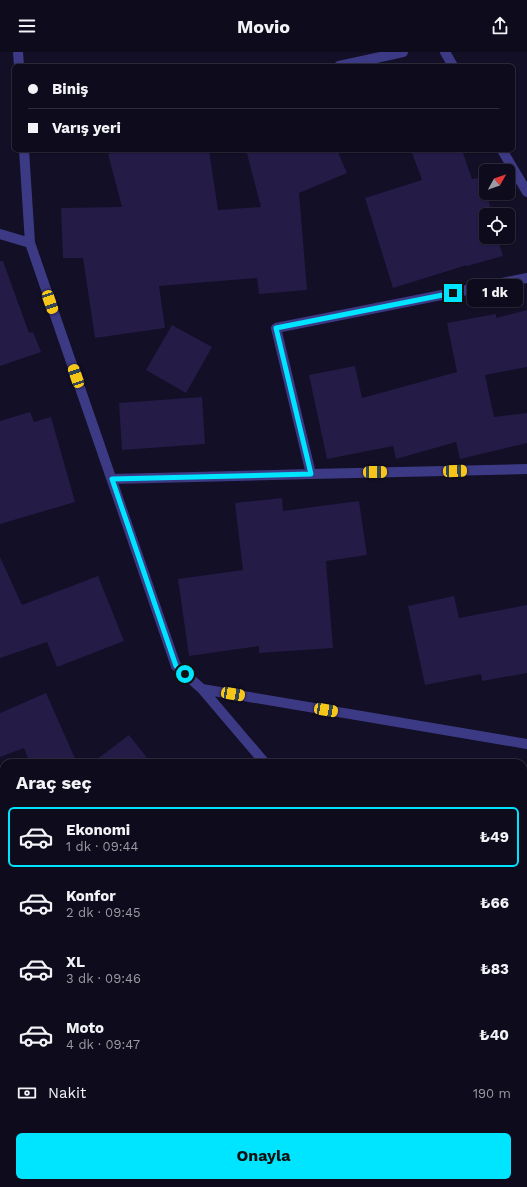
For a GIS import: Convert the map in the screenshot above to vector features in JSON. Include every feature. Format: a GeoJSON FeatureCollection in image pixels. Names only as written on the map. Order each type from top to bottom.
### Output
{"type":"FeatureCollection","features":[{"type":"Feature","properties":{"kind":"street"},"geometry":{"type":"LineString","coordinates":[[18,52],[19,64]]}},
{"type":"Feature","properties":{"kind":"street"},"geometry":{"type":"LineString","coordinates":[[347,64],[403,52]]}},
{"type":"Feature","properties":{"kind":"street"},"geometry":{"type":"LineString","coordinates":[[444,52],[452,64]]}},
{"type":"Feature","properties":{"kind":"street"},"geometry":{"type":"LineString","coordinates":[[24,152],[30,243],[176,666],[202,689],[262,759]]}},
{"type":"Feature","properties":{"kind":"street"},"geometry":{"type":"LineString","coordinates":[[503,152],[527,192]]}},
{"type":"Feature","properties":{"kind":"street"},"geometry":{"type":"LineString","coordinates":[[0,234],[30,243]]}},
{"type":"Feature","properties":{"kind":"street"},"geometry":{"type":"LineString","coordinates":[[311,474],[276,328],[527,278]]}},
{"type":"Feature","properties":{"kind":"street"},"geometry":{"type":"LineString","coordinates":[[112,479],[527,469]]}},
{"type":"Feature","properties":{"kind":"street"},"geometry":{"type":"LineString","coordinates":[[202,689],[527,744]]}},
{"type":"Feature","properties":{"kind":"building"},"geometry":{"type":"Polygon","coordinates":[[[116,152],[209,152],[218,210],[261,207],[247,152],[338,152],[347,173],[299,193],[307,290],[259,294],[257,278],[159,286],[165,328],[95,338],[83,258],[63,258],[61,208],[122,207],[108,154],[116,152]]]}},
{"type":"Feature","properties":{"kind":"building"},"geometry":{"type":"Polygon","coordinates":[[[412,152],[463,152],[472,179],[479,178],[479,200],[489,200],[490,208],[479,208],[479,244],[499,244],[503,256],[467,265],[393,288],[365,198],[422,180],[412,152]]]}},
{"type":"Feature","properties":{"kind":"building"},"geometry":{"type":"Polygon","coordinates":[[[0,261],[3,261],[29,333],[33,332],[41,352],[0,366],[0,261]]]}},
{"type":"Feature","properties":{"kind":"building"},"geometry":{"type":"Polygon","coordinates":[[[527,310],[527,367],[485,375],[494,417],[527,413],[527,443],[460,459],[456,442],[396,459],[393,446],[327,459],[309,375],[355,366],[362,398],[457,372],[447,323],[496,314],[496,318],[527,310]]]}},
{"type":"Feature","properties":{"kind":"building"},"geometry":{"type":"Polygon","coordinates":[[[172,325],[212,347],[186,393],[146,370],[172,325]]]}},
{"type":"Feature","properties":{"kind":"building"},"geometry":{"type":"Polygon","coordinates":[[[202,397],[205,444],[122,450],[119,403],[202,397]]]}},
{"type":"Feature","properties":{"kind":"building"},"geometry":{"type":"Polygon","coordinates":[[[30,412],[34,422],[51,417],[75,502],[0,524],[0,421],[30,412]]]}},
{"type":"Feature","properties":{"kind":"building"},"geometry":{"type":"Polygon","coordinates":[[[282,498],[283,511],[359,501],[367,555],[326,561],[333,648],[259,653],[259,646],[189,656],[178,579],[243,570],[235,503],[282,498]]]}},
{"type":"Feature","properties":{"kind":"building"},"geometry":{"type":"Polygon","coordinates":[[[0,557],[22,605],[98,576],[124,641],[57,667],[47,642],[0,658],[0,557]]]}},
{"type":"Feature","properties":{"kind":"building"},"geometry":{"type":"Polygon","coordinates":[[[454,596],[459,618],[527,605],[527,673],[482,681],[481,674],[425,685],[408,606],[454,596]]]}},
{"type":"Feature","properties":{"kind":"building"},"geometry":{"type":"Polygon","coordinates":[[[46,693],[75,759],[28,759],[24,748],[0,757],[0,713],[46,693]]]}},
{"type":"Feature","properties":{"kind":"building"},"geometry":{"type":"Polygon","coordinates":[[[129,735],[148,759],[97,759],[129,735]]]}},
{"type":"Feature","properties":{"kind":"route"},"geometry":{"type":"LineString","coordinates":[[185,674],[176,666],[112,479],[311,474],[276,328],[453,293]]}}]}
